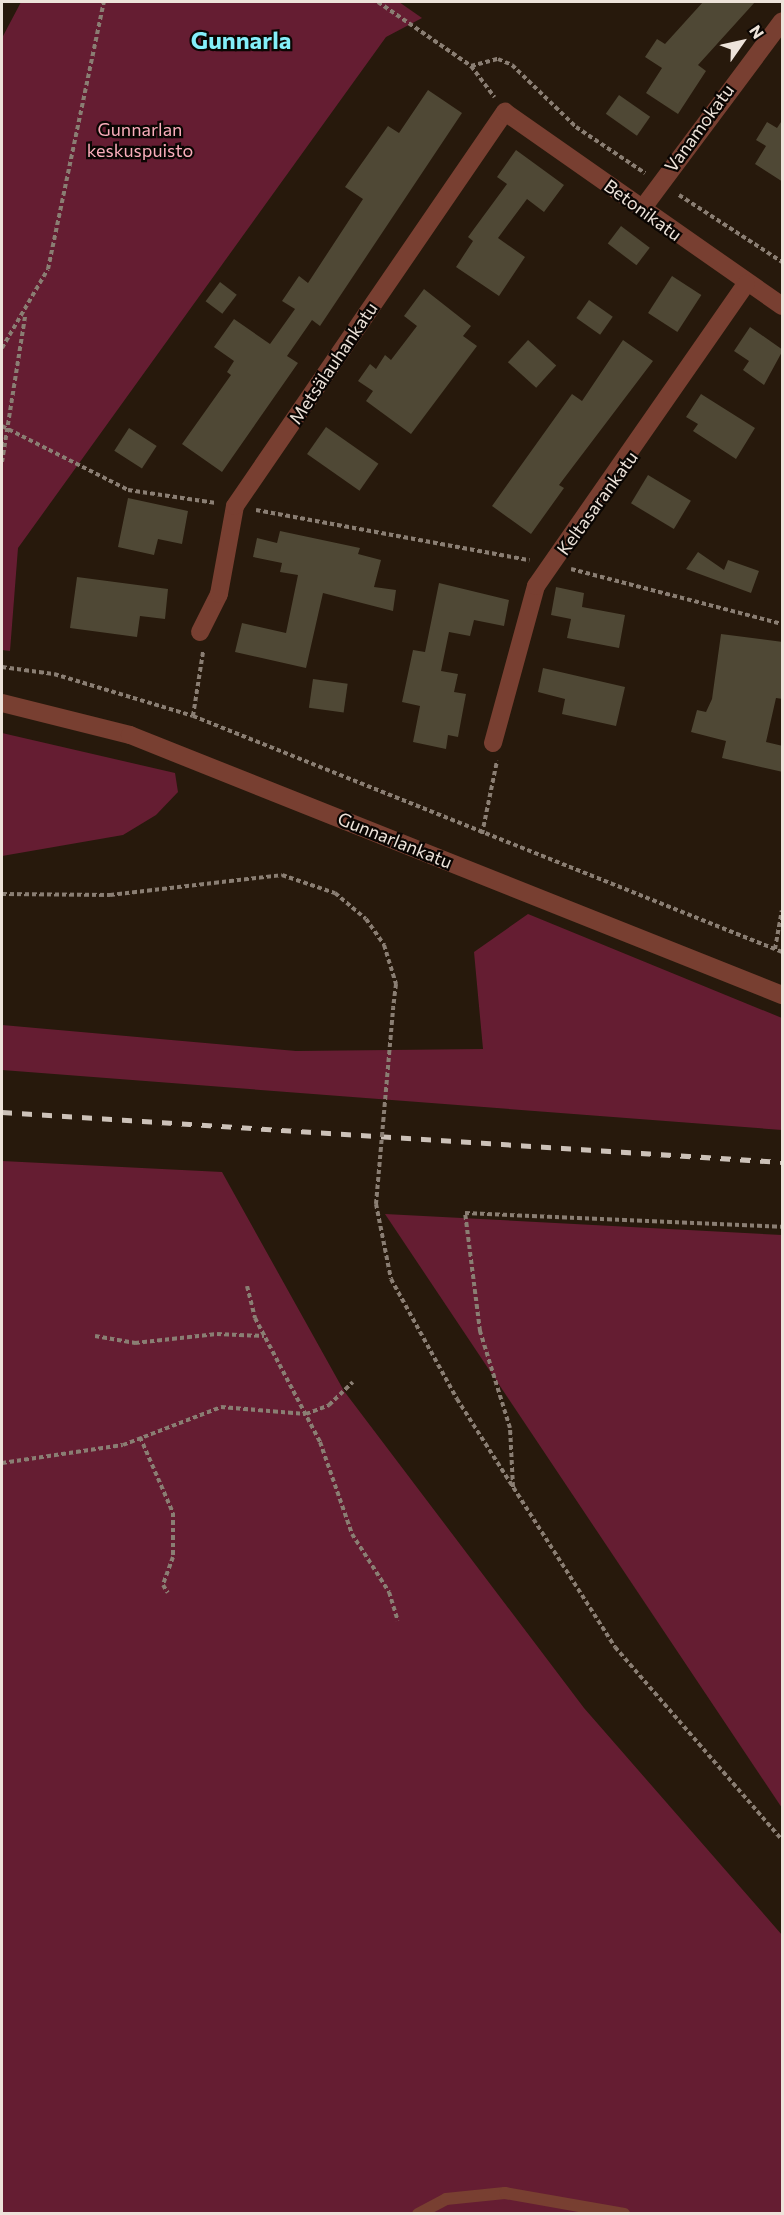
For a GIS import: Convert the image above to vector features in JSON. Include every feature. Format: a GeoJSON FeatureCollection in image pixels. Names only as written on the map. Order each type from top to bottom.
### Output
{"type":"FeatureCollection","features":[{"type":"Feature","properties":{"kind":"street","name":"Vanamokatu"},"geometry":{"type":"LineString","coordinates":[[642,209],[783,21]]}},
{"type":"Feature","properties":{"kind":"street","name":"Betonikatu"},"geometry":{"type":"LineString","coordinates":[[506,112],[746,284],[783,306]]}},
{"type":"Feature","properties":{"kind":"street","name":"Metsälauhankatu"},"geometry":{"type":"LineString","coordinates":[[200,632],[219,594],[235,506],[506,112]]}},
{"type":"Feature","properties":{"kind":"street","name":"Keltasarankatu"},"geometry":{"type":"LineString","coordinates":[[493,743],[536,586],[746,284]]}},
{"type":"Feature","properties":{"kind":"street","name":"Gunnarlankatu"},"geometry":{"type":"LineString","coordinates":[[2,703],[130,735],[783,995]]}},
{"type":"Feature","properties":{"kind":"lane"},"geometry":{"type":"LineString","coordinates":[[418,2214],[446,2199],[504,2193],[624,2214]]}},
{"type":"Feature","properties":{"kind":"path"},"geometry":{"type":"LineString","coordinates":[[2,348],[48,269],[104,2]]}},
{"type":"Feature","properties":{"kind":"path"},"geometry":{"type":"LineString","coordinates":[[378,2],[471,66],[506,112]]}},
{"type":"Feature","properties":{"kind":"path"},"geometry":{"type":"LineString","coordinates":[[471,66],[498,59],[512,65],[576,127],[783,262]]}},
{"type":"Feature","properties":{"kind":"path"},"geometry":{"type":"LineString","coordinates":[[2,462],[25,312]]}},
{"type":"Feature","properties":{"kind":"path"},"geometry":{"type":"LineString","coordinates":[[2,426],[128,490],[235,506],[552,564],[783,624]]}},
{"type":"Feature","properties":{"kind":"path"},"geometry":{"type":"LineString","coordinates":[[193,716],[204,662],[200,632]]}},
{"type":"Feature","properties":{"kind":"path"},"geometry":{"type":"LineString","coordinates":[[2,667],[54,674],[193,716],[482,834],[783,952]]}},
{"type":"Feature","properties":{"kind":"path"},"geometry":{"type":"LineString","coordinates":[[482,834],[498,768],[493,743]]}},
{"type":"Feature","properties":{"kind":"path"},"geometry":{"type":"LineString","coordinates":[[2,894],[110,895],[282,875],[335,893],[366,919],[384,945],[396,984],[376,1204],[391,1279],[513,1487],[615,1647],[783,1840]]}},
{"type":"Feature","properties":{"kind":"path"},"geometry":{"type":"LineString","coordinates":[[775,949],[783,910]]}},
{"type":"Feature","properties":{"kind":"path"},"geometry":{"type":"LineString","coordinates":[[513,1487],[510,1428],[480,1331],[465,1213],[783,1227]]}},
{"type":"Feature","properties":{"kind":"path"},"geometry":{"type":"LineString","coordinates":[[247,1286],[264,1336],[306,1414],[352,1534],[389,1592],[398,1621]]}},
{"type":"Feature","properties":{"kind":"path"},"geometry":{"type":"LineString","coordinates":[[95,1336],[135,1343],[217,1334],[264,1336]]}},
{"type":"Feature","properties":{"kind":"path"},"geometry":{"type":"LineString","coordinates":[[2,1463],[123,1445],[221,1407],[306,1414],[328,1405],[352,1382]]}},
{"type":"Feature","properties":{"kind":"path"},"geometry":{"type":"LineString","coordinates":[[140,1437],[173,1513],[173,1557],[163,1585],[168,1593]]}},
{"type":"Feature","properties":{"kind":"green space","name":"Gunnarlan keskuspuisto"},"geometry":{"type":"Polygon","coordinates":[[[21,2],[399,2],[422,18],[386,37],[18,548],[10,651],[2,650],[2,38],[21,2]]]}},
{"type":"Feature","properties":{"kind":"green space"},"geometry":{"type":"Polygon","coordinates":[[[2,733],[175,773],[178,792],[156,815],[123,835],[2,856],[2,733]]]}},
{"type":"Feature","properties":{"kind":"green space"},"geometry":{"type":"Polygon","coordinates":[[[528,914],[782,1018],[782,1130],[2,1070],[2,1025],[296,1051],[483,1049],[474,952],[528,914]]]}},
{"type":"Feature","properties":{"kind":"green space"},"geometry":{"type":"Polygon","coordinates":[[[2,1161],[222,1172],[344,1391],[584,1708],[782,1935],[782,2213],[2,2213],[2,1161]]]}},
{"type":"Feature","properties":{"kind":"green space"},"geometry":{"type":"Polygon","coordinates":[[[385,1214],[782,1235],[782,1808],[385,1214]]]}},
{"type":"Feature","properties":{"kind":"building"},"geometry":{"type":"Polygon","coordinates":[[[703,2],[755,2],[698,65],[706,71],[678,114],[646,93],[662,68],[645,57],[657,39],[665,44],[703,2]]]}},
{"type":"Feature","properties":{"kind":"building"},"geometry":{"type":"Polygon","coordinates":[[[428,90],[462,113],[320,326],[312,320],[287,356],[298,363],[222,472],[182,444],[231,375],[227,372],[234,361],[214,347],[234,319],[270,344],[295,309],[282,301],[299,276],[308,283],[363,199],[345,187],[388,126],[399,133],[428,90]]]}},
{"type":"Feature","properties":{"kind":"building"},"geometry":{"type":"Polygon","coordinates":[[[619,95],[650,117],[637,136],[606,114],[619,95]]]}},
{"type":"Feature","properties":{"kind":"building"},"geometry":{"type":"Polygon","coordinates":[[[783,119],[783,182],[755,164],[766,146],[756,140],[767,122],[777,128],[783,119]]]}},
{"type":"Feature","properties":{"kind":"building"},"geometry":{"type":"Polygon","coordinates":[[[516,150],[564,185],[544,212],[527,199],[498,238],[525,257],[499,296],[456,267],[473,241],[468,237],[507,184],[497,177],[516,150]]]}},
{"type":"Feature","properties":{"kind":"building"},"geometry":{"type":"Polygon","coordinates":[[[621,226],[650,248],[637,265],[608,244],[621,226]]]}},
{"type":"Feature","properties":{"kind":"building"},"geometry":{"type":"Polygon","coordinates":[[[672,276],[701,295],[677,332],[648,313],[672,276]]]}},
{"type":"Feature","properties":{"kind":"building"},"geometry":{"type":"Polygon","coordinates":[[[220,282],[237,295],[222,314],[206,301],[220,282]]]}},
{"type":"Feature","properties":{"kind":"building"},"geometry":{"type":"Polygon","coordinates":[[[424,289],[471,326],[463,336],[477,346],[411,434],[366,401],[373,391],[358,381],[370,364],[376,369],[385,355],[391,360],[417,326],[404,316],[424,289]]]}},
{"type":"Feature","properties":{"kind":"building"},"geometry":{"type":"Polygon","coordinates":[[[589,300],[613,317],[600,335],[576,318],[589,300]]]}},
{"type":"Feature","properties":{"kind":"building"},"geometry":{"type":"Polygon","coordinates":[[[750,327],[783,350],[764,385],[743,370],[749,361],[734,351],[750,327]]]}},
{"type":"Feature","properties":{"kind":"building"},"geometry":{"type":"Polygon","coordinates":[[[528,340],[556,365],[536,388],[508,362],[528,340]]]}},
{"type":"Feature","properties":{"kind":"building"},"geometry":{"type":"Polygon","coordinates":[[[623,340],[653,361],[559,485],[564,488],[531,534],[492,506],[572,394],[582,401],[623,340]]]}},
{"type":"Feature","properties":{"kind":"building"},"geometry":{"type":"Polygon","coordinates":[[[701,394],[755,428],[736,459],[693,431],[698,424],[686,417],[701,394]]]}},
{"type":"Feature","properties":{"kind":"building"},"geometry":{"type":"Polygon","coordinates":[[[326,427],[378,464],[359,491],[307,454],[326,427]]]}},
{"type":"Feature","properties":{"kind":"building"},"geometry":{"type":"Polygon","coordinates":[[[129,428],[157,446],[142,469],[114,451],[129,428]]]}},
{"type":"Feature","properties":{"kind":"building"},"geometry":{"type":"Polygon","coordinates":[[[648,475],[691,501],[674,529],[631,503],[648,475]]]}},
{"type":"Feature","properties":{"kind":"building"},"geometry":{"type":"Polygon","coordinates":[[[128,498],[188,511],[182,544],[158,539],[154,555],[118,547],[128,498]]]}},
{"type":"Feature","properties":{"kind":"building"},"geometry":{"type":"Polygon","coordinates":[[[280,531],[360,548],[358,554],[381,560],[374,587],[396,590],[393,611],[323,593],[306,668],[235,652],[242,623],[286,633],[298,575],[280,572],[282,563],[253,557],[257,538],[277,543],[280,531]]]}},
{"type":"Feature","properties":{"kind":"building"},"geometry":{"type":"Polygon","coordinates":[[[698,552],[724,570],[728,560],[759,571],[751,593],[686,569],[698,552]]]}},
{"type":"Feature","properties":{"kind":"building"},"geometry":{"type":"Polygon","coordinates":[[[77,577],[168,589],[165,619],[140,616],[137,637],[70,628],[77,577]]]}},
{"type":"Feature","properties":{"kind":"building"},"geometry":{"type":"Polygon","coordinates":[[[439,583],[509,600],[504,626],[474,620],[470,636],[449,632],[441,671],[458,674],[454,692],[466,694],[458,737],[448,735],[446,749],[413,742],[420,706],[402,702],[413,650],[425,652],[439,583]]]}},
{"type":"Feature","properties":{"kind":"building"},"geometry":{"type":"Polygon","coordinates":[[[556,587],[584,593],[582,607],[625,615],[619,648],[567,638],[571,619],[551,615],[556,587]]]}},
{"type":"Feature","properties":{"kind":"building"},"geometry":{"type":"Polygon","coordinates":[[[721,634],[783,642],[783,699],[776,698],[766,742],[783,746],[783,772],[722,758],[726,741],[691,732],[697,710],[706,712],[712,699],[721,634]]]}},
{"type":"Feature","properties":{"kind":"building"},"geometry":{"type":"Polygon","coordinates":[[[543,668],[625,687],[616,726],[562,714],[565,699],[538,692],[543,668]]]}},
{"type":"Feature","properties":{"kind":"building"},"geometry":{"type":"Polygon","coordinates":[[[313,679],[348,684],[344,713],[309,708],[313,679]]]}},
{"type":"Feature","properties":{"kind":"railway"},"geometry":{"type":"LineString","coordinates":[[2,1112],[782,1162]]}},
{"type":"Feature","properties":{"kind":"district","name":"Gunnarla"},"geometry":{"type":"Point","coordinates":[241,40]}}]}
